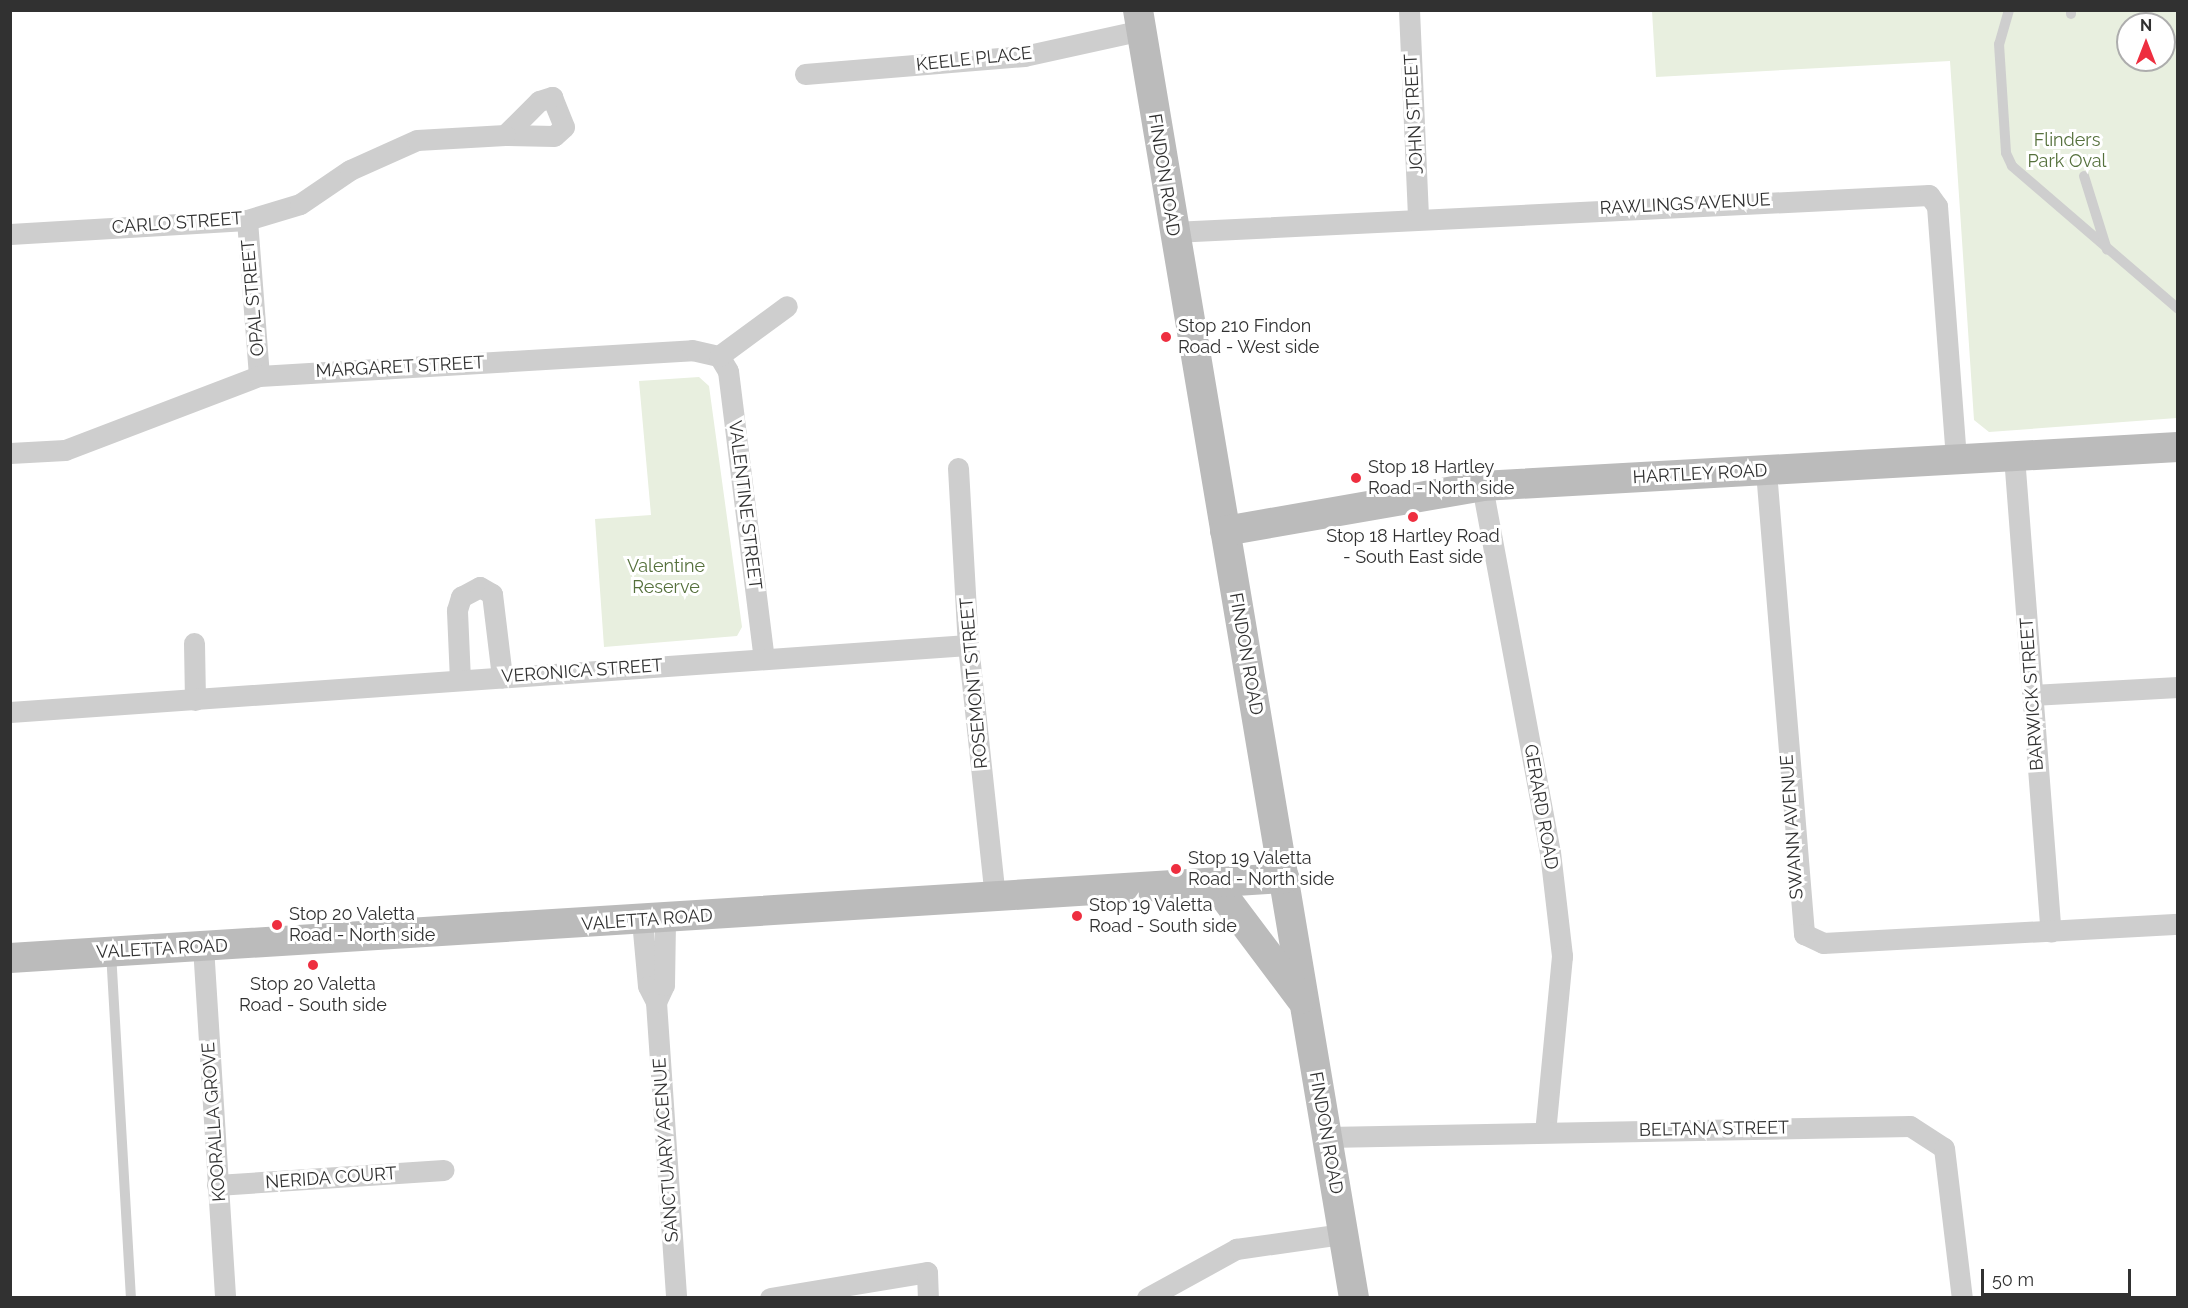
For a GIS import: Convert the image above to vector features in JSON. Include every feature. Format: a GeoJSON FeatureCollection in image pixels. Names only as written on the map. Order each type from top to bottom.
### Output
{"type":"FeatureCollection","features":[{"type":"Feature","properties":{"kind":"street","name":"JOHN STREET"},"geometry":{"type":"LineString","coordinates":[[1409,10],[1418,218]]}},
{"type":"Feature","properties":{"kind":"street","name":"KEELE PLACE"},"geometry":{"type":"LineString","coordinates":[[805,74],[1023,56],[1140,20]]}},
{"type":"Feature","properties":{"kind":"street","name":"FINDON ROAD"},"geometry":{"type":"LineString","coordinates":[[1140,20],[1173,232],[1354,1298]]}},
{"type":"Feature","properties":{"kind":"street","name":"CARLO STREET"},"geometry":{"type":"LineString","coordinates":[[10,234],[247,220],[300,204],[350,170],[417,140],[505,135]]}},
{"type":"Feature","properties":{"kind":"street","name":"RAWLINGS AVENUE"},"geometry":{"type":"LineString","coordinates":[[1173,232],[1418,218],[1929,195],[1937,206],[1956,460]]}},
{"type":"Feature","properties":{"kind":"street","name":"OPAL STREET"},"geometry":{"type":"LineString","coordinates":[[247,220],[259,376]]}},
{"type":"Feature","properties":{"kind":"street"},"geometry":{"type":"LineString","coordinates":[[719,356],[787,306]]}},
{"type":"Feature","properties":{"kind":"street","name":"MARGARET STREET"},"geometry":{"type":"LineString","coordinates":[[10,453],[65,450],[259,376],[692,350],[719,356]]}},
{"type":"Feature","properties":{"kind":"street","name":"VALENTINE STREET"},"geometry":{"type":"LineString","coordinates":[[719,356],[728,371],[764,658]]}},
{"type":"Feature","properties":{"kind":"street","name":"HARTLEY ROAD"},"geometry":{"type":"LineString","coordinates":[[1225,531],[1482,486],[2178,447]]}},
{"type":"Feature","properties":{"kind":"street","name":"BARWICK STREET"},"geometry":{"type":"LineString","coordinates":[[2014,456],[2051,932]]}},
{"type":"Feature","properties":{"kind":"street","name":"ROSEMONT STREET"},"geometry":{"type":"LineString","coordinates":[[958,468],[968,645],[995,897]]}},
{"type":"Feature","properties":{"kind":"street","name":"SWANN AVENUE"},"geometry":{"type":"LineString","coordinates":[[1766,471],[1804,934],[1823,944],[2051,932]]}},
{"type":"Feature","properties":{"kind":"street","name":"GERARD ROAD"},"geometry":{"type":"LineString","coordinates":[[1482,486],[1550,852],[1562,956],[1545,1131]]}},
{"type":"Feature","properties":{"kind":"street"},"geometry":{"type":"LineString","coordinates":[[460,680],[457,610],[461,597],[480,587],[492,594],[501,677]]}},
{"type":"Feature","properties":{"kind":"street"},"geometry":{"type":"LineString","coordinates":[[194,643],[195,700]]}},
{"type":"Feature","properties":{"kind":"street","name":"VERONICA STREET"},"geometry":{"type":"LineString","coordinates":[[10,712],[968,645]]}},
{"type":"Feature","properties":{"kind":"street"},"geometry":{"type":"LineString","coordinates":[[2032,695],[2178,687]]}},
{"type":"Feature","properties":{"kind":"street","name":"VALETTA ROAD"},"geometry":{"type":"LineString","coordinates":[[10,958],[654,920],[1284,878]]}},
{"type":"Feature","properties":{"kind":"street"},"geometry":{"type":"LineString","coordinates":[[1214,884],[1305,1004]]}},
{"type":"Feature","properties":{"kind":"street","name":"SANCTUARY ACENUE"},"geometry":{"type":"LineString","coordinates":[[654,920],[664,985],[656,1002],[676,1298]]}},
{"type":"Feature","properties":{"kind":"street"},"geometry":{"type":"LineString","coordinates":[[2051,932],[2178,924]]}},
{"type":"Feature","properties":{"kind":"street","name":"KOORALLA GROVE"},"geometry":{"type":"LineString","coordinates":[[203,946],[225,1298]]}},
{"type":"Feature","properties":{"kind":"street","name":"BELTANA STREET"},"geometry":{"type":"LineString","coordinates":[[1326,1137],[1545,1131],[1910,1126],[1944,1148],[1962,1298]]}},
{"type":"Feature","properties":{"kind":"street","name":"NERIDA COURT"},"geometry":{"type":"LineString","coordinates":[[218,1185],[444,1170]]}},
{"type":"Feature","properties":{"kind":"street"},"geometry":{"type":"LineString","coordinates":[[1147,1298],[1236,1249],[1343,1234]]}},
{"type":"Feature","properties":{"kind":"street"},"geometry":{"type":"LineString","coordinates":[[771,1298],[927,1272],[928,1298]]}},
{"type":"Feature","properties":{"kind":"lane"},"geometry":{"type":"LineString","coordinates":[[2008,10],[1999,44],[2006,153],[2022,178],[2178,309]]}},
{"type":"Feature","properties":{"kind":"lane"},"geometry":{"type":"LineString","coordinates":[[2084,176],[2108,250]]}},
{"type":"Feature","properties":{"kind":"lane"},"geometry":{"type":"LineString","coordinates":[[111,952],[131,1298]]}},
{"type":"Feature","properties":{"kind":"green space","name":"Flinders Park Oval"},"geometry":{"type":"Polygon","coordinates":[[[1652,11],[2177,11],[2177,418],[1989,432],[1974,420],[1950,61],[1656,77],[1652,11]]]}},
{"type":"Feature","properties":{"kind":"green space","name":"Valentine Reserve"},"geometry":{"type":"Polygon","coordinates":[[[699,377],[709,386],[742,627],[737,636],[604,647],[595,519],[651,515],[639,381],[699,377]]]}},
{"type":"Feature","properties":{"kind":"place","name":"Stop 210 Findon Road - West side"},"geometry":{"type":"Point","coordinates":[1166,337]}},
{"type":"Feature","properties":{"kind":"place","name":"Stop 18 Hartley Road - North side"},"geometry":{"type":"Point","coordinates":[1356,478]}},
{"type":"Feature","properties":{"kind":"place","name":"Stop 18 Hartley Road - South East side"},"geometry":{"type":"Point","coordinates":[1413,517]}},
{"type":"Feature","properties":{"kind":"place","name":"Stop 19 Valetta Road - North side"},"geometry":{"type":"Point","coordinates":[1176,869]}},
{"type":"Feature","properties":{"kind":"place","name":"Stop 19 Valetta Road - South side"},"geometry":{"type":"Point","coordinates":[1077,916]}},
{"type":"Feature","properties":{"kind":"place","name":"Stop 20 Valetta Road - North side"},"geometry":{"type":"Point","coordinates":[277,925]}},
{"type":"Feature","properties":{"kind":"place","name":"Stop 20 Valetta Road - South side"},"geometry":{"type":"Point","coordinates":[313,965]}}]}
